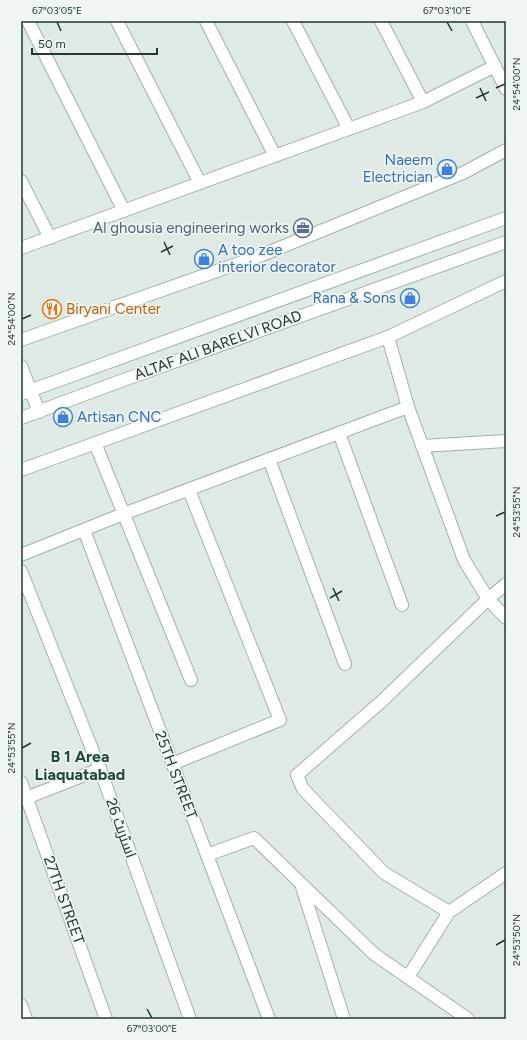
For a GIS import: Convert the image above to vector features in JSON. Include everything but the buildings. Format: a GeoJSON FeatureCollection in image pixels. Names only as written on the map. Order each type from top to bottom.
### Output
{"type":"FeatureCollection","features":[{"type":"Feature","properties":{"kind":"street"},"geometry":{"type":"LineString","coordinates":[[28,21],[124,211]]}},
{"type":"Feature","properties":{"kind":"street"},"geometry":{"type":"LineString","coordinates":[[117,21],[200,183]]}},
{"type":"Feature","properties":{"kind":"street"},"geometry":{"type":"LineString","coordinates":[[206,21],[274,156]]}},
{"type":"Feature","properties":{"kind":"street"},"geometry":{"type":"LineString","coordinates":[[293,21],[349,129]]}},
{"type":"Feature","properties":{"kind":"street"},"geometry":{"type":"LineString","coordinates":[[381,21],[424,102]]}},
{"type":"Feature","properties":{"kind":"street"},"geometry":{"type":"LineString","coordinates":[[472,21],[506,89]]}},
{"type":"Feature","properties":{"kind":"street"},"geometry":{"type":"LineString","coordinates":[[21,248],[424,102],[495,66]]}},
{"type":"Feature","properties":{"kind":"street"},"geometry":{"type":"LineString","coordinates":[[21,340],[262,255],[463,173],[506,150]]}},
{"type":"Feature","properties":{"kind":"street"},"geometry":{"type":"LineString","coordinates":[[21,181],[50,238]]}},
{"type":"Feature","properties":{"kind":"street","name":"ALTAF ALI BARELVI ROAD"},"geometry":{"type":"LineString","coordinates":[[26,392],[506,218]]}},
{"type":"Feature","properties":{"kind":"street","name":"ALTAF ALI BARELVI ROAD"},"geometry":{"type":"LineString","coordinates":[[21,418],[506,242]]}},
{"type":"Feature","properties":{"kind":"street"},"geometry":{"type":"LineString","coordinates":[[21,470],[388,337],[506,281]]}},
{"type":"Feature","properties":{"kind":"street"},"geometry":{"type":"LineString","coordinates":[[388,337],[408,407],[464,560],[488,599],[506,618]]}},
{"type":"Feature","properties":{"kind":"street"},"geometry":{"type":"LineString","coordinates":[[21,366],[26,392],[39,412]]}},
{"type":"Feature","properties":{"kind":"street"},"geometry":{"type":"LineString","coordinates":[[21,555],[124,514],[408,407]]}},
{"type":"Feature","properties":{"kind":"street"},"geometry":{"type":"LineString","coordinates":[[340,433],[402,605]]}},
{"type":"Feature","properties":{"kind":"street"},"geometry":{"type":"LineString","coordinates":[[422,446],[506,441]]}},
{"type":"Feature","properties":{"kind":"street"},"geometry":{"type":"LineString","coordinates":[[95,443],[191,680]]}},
{"type":"Feature","properties":{"kind":"street"},"geometry":{"type":"LineString","coordinates":[[269,459],[345,664]]}},
{"type":"Feature","properties":{"kind":"street"},"geometry":{"type":"LineString","coordinates":[[172,764],[280,720],[189,490]]}},
{"type":"Feature","properties":{"kind":"street","name":"25TH STREET"},"geometry":{"type":"LineString","coordinates":[[84,530],[269,1019]]}},
{"type":"Feature","properties":{"kind":"street","name":"اسٹریٹ 26"},"geometry":{"type":"LineString","coordinates":[[21,571],[100,769],[190,1019]]}},
{"type":"Feature","properties":{"kind":"street"},"geometry":{"type":"LineString","coordinates":[[449,912],[384,873],[303,789],[297,775],[382,701],[488,599],[506,584]]}},
{"type":"Feature","properties":{"kind":"street"},"geometry":{"type":"LineString","coordinates":[[24,799],[100,769]]}},
{"type":"Feature","properties":{"kind":"street","name":"27TH STREET"},"geometry":{"type":"LineString","coordinates":[[21,782],[24,799],[106,1019]]}},
{"type":"Feature","properties":{"kind":"street"},"geometry":{"type":"LineString","coordinates":[[207,855],[254,838],[374,954],[468,1019]]}},
{"type":"Feature","properties":{"kind":"street"},"geometry":{"type":"LineString","coordinates":[[408,977],[449,912],[506,873]]}},
{"type":"Feature","properties":{"kind":"street"},"geometry":{"type":"LineString","coordinates":[[301,884],[344,1019]]}},
{"type":"Feature","properties":{"kind":"street"},"geometry":{"type":"LineString","coordinates":[[21,1005],[26,1019]]}},
{"type":"Feature","properties":{"kind":"place","name":"Naeem Electrician"},"geometry":{"type":"Point","coordinates":[447,169]}},
{"type":"Feature","properties":{"kind":"place","name":"Al ghousia engineering works"},"geometry":{"type":"Point","coordinates":[303,228]}},
{"type":"Feature","properties":{"kind":"place","name":"A too zee interior decorator"},"geometry":{"type":"Point","coordinates":[204,259]}},
{"type":"Feature","properties":{"kind":"place","name":"Rana & Sons"},"geometry":{"type":"Point","coordinates":[410,298]}},
{"type":"Feature","properties":{"kind":"place","name":"Biryani Center"},"geometry":{"type":"Point","coordinates":[52,309]}},
{"type":"Feature","properties":{"kind":"place","name":"Artisan CNC"},"geometry":{"type":"Point","coordinates":[63,417]}},
{"type":"Feature","properties":{"kind":"district","name":"B 1 Area Liaquatabad"},"geometry":{"type":"Point","coordinates":[80,765]}}]}
